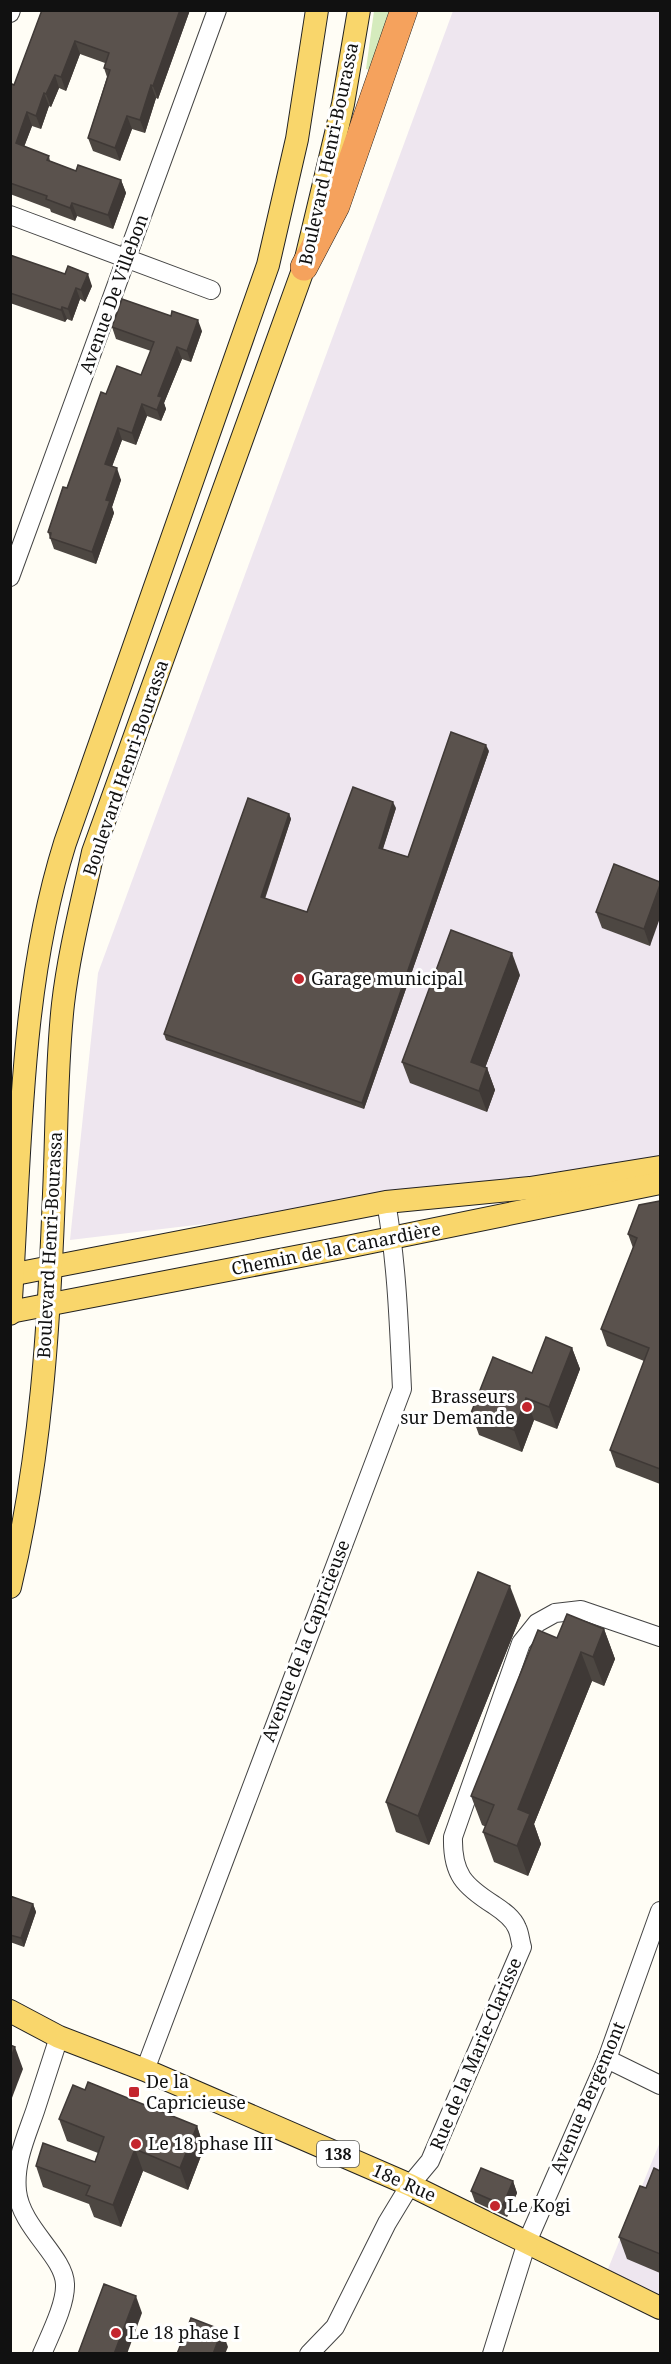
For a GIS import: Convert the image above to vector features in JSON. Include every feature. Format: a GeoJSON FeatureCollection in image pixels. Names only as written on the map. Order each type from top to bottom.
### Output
{"type":"FeatureCollection","features":[{"type":"Feature","properties":{"kind":"highway"},"geometry":{"type":"LineString","coordinates":[[304,267],[336,206],[404,10]]}},
{"type":"Feature","properties":{"kind":"main road","name":"Boulevard Henri-Bourassa"},"geometry":{"type":"LineString","coordinates":[[11,1312],[11,1275],[29,1026],[41,934],[50,895],[65,843],[268,265],[297,139],[317,10]]}},
{"type":"Feature","properties":{"kind":"main road","name":"Boulevard Henri-Bourassa"},"geometry":{"type":"LineString","coordinates":[[10,1587],[20,1548],[33,1471],[41,1396],[51,1267],[63,1005],[76,922],[93,852],[304,267],[343,104],[358,10]]}},
{"type":"Feature","properties":{"kind":"main road","name":"Chemin de la Canardière"},"geometry":{"type":"LineString","coordinates":[[11,1275],[386,1202],[530,1188],[660,1167]]}},
{"type":"Feature","properties":{"kind":"main road","name":"Chemin de la Canardière"},"geometry":{"type":"LineString","coordinates":[[11,1312],[660,1183]]}},
{"type":"Feature","properties":{"kind":"main road","name":"18e Rue"},"geometry":{"type":"LineString","coordinates":[[10,2011],[59,2037],[145,2070],[410,2185],[660,2308]]}},
{"type":"Feature","properties":{"kind":"street","name":"Avenue De Villebon"},"geometry":{"type":"LineString","coordinates":[[10,577],[217,10]]}},
{"type":"Feature","properties":{"kind":"street"},"geometry":{"type":"LineString","coordinates":[[10,215],[211,290]]}},
{"type":"Feature","properties":{"kind":"street","name":"Avenue de la Capricieuse"},"geometry":{"type":"LineString","coordinates":[[145,2070],[402,1389],[398,1294],[386,1202]]}},
{"type":"Feature","properties":{"kind":"street","name":"Rue de la Marie-Clarisse"},"geometry":{"type":"LineString","coordinates":[[309,2354],[335,2327],[387,2223],[410,2185],[430,2161],[522,1947],[517,1928],[505,1912],[471,1890],[460,1876],[453,1855],[453,1837],[521,1643],[537,1623],[555,1613],[581,1610],[660,1637]]}},
{"type":"Feature","properties":{"kind":"street","name":"Avenue Bergemont"},"geometry":{"type":"LineString","coordinates":[[492,2354],[527,2242],[607,2059],[660,1911]]}},
{"type":"Feature","properties":{"kind":"street"},"geometry":{"type":"LineString","coordinates":[[42,2354],[62,2302],[65,2284],[61,2268],[21,2210],[17,2192],[17,2165],[59,2037]]}},
{"type":"Feature","properties":{"kind":"street"},"geometry":{"type":"LineString","coordinates":[[607,2059],[660,2085]]}},
{"type":"Feature","properties":{"kind":"shaded area"},"geometry":{"type":"Polygon","coordinates":[[[453,11],[660,11],[660,1161],[386,1202],[70,1240],[98,973],[453,11]]]}},
{"type":"Feature","properties":{"kind":"shaded area"},"geometry":{"type":"Polygon","coordinates":[[[660,2142],[660,2308],[603,2281],[660,2142]]]}},
{"type":"Feature","properties":{"kind":"green space"},"geometry":{"type":"Polygon","coordinates":[[[374,11],[397,11],[376,71],[366,69],[374,11]]]}},
{"type":"Feature","properties":{"kind":"building"},"geometry":{"type":"Polygon","coordinates":[[[42,10],[180,10],[140,120],[127,116],[115,148],[88,138],[110,70],[104,68],[109,53],[75,41],[61,77],[55,75],[46,94],[44,93],[36,116],[27,112],[16,143],[49,156],[47,160],[76,171],[78,165],[121,180],[108,215],[72,203],[70,208],[46,199],[47,196],[10,183],[10,87],[14,85],[42,10]]]}},
{"type":"Feature","properties":{"kind":"building"},"geometry":{"type":"Polygon","coordinates":[[[10,255],[65,274],[68,266],[88,274],[81,290],[76,288],[68,309],[62,307],[61,310],[10,293],[10,255]]]}},
{"type":"Feature","properties":{"kind":"building"},"geometry":{"type":"Polygon","coordinates":[[[122,299],[171,316],[172,311],[198,320],[187,351],[177,347],[158,396],[162,397],[157,410],[142,404],[132,433],[118,428],[105,464],[117,468],[106,500],[110,501],[92,552],[50,538],[51,533],[48,532],[63,487],[67,488],[101,392],[106,394],[117,366],[141,375],[154,342],[112,327],[122,299]]]}},
{"type":"Feature","properties":{"kind":"building","name":"Garage municipal"},"geometry":{"type":"Polygon","coordinates":[[[451,732],[486,745],[362,1103],[164,1034],[248,798],[289,814],[261,897],[307,912],[353,787],[393,802],[379,848],[408,857],[451,732]]]}},
{"type":"Feature","properties":{"kind":"building"},"geometry":{"type":"Polygon","coordinates":[[[614,864],[660,882],[644,929],[596,912],[614,864]]]}},
{"type":"Feature","properties":{"kind":"building"},"geometry":{"type":"Polygon","coordinates":[[[451,930],[512,953],[471,1062],[487,1068],[479,1091],[402,1062],[451,930]]]}},
{"type":"Feature","properties":{"kind":"building"},"geometry":{"type":"Polygon","coordinates":[[[660,1201],[660,1469],[610,1450],[649,1348],[601,1329],[637,1238],[628,1234],[639,1205],[660,1201]]]}},
{"type":"Feature","properties":{"kind":"building"},"geometry":{"type":"Polygon","coordinates":[[[546,1337],[572,1348],[549,1407],[526,1398],[514,1430],[471,1413],[493,1357],[532,1373],[546,1337]]]}},
{"type":"Feature","properties":{"kind":"building"},"geometry":{"type":"Polygon","coordinates":[[[478,1572],[510,1586],[418,1816],[386,1802],[478,1572]]]}},
{"type":"Feature","properties":{"kind":"building"},"geometry":{"type":"Polygon","coordinates":[[[567,1614],[604,1629],[593,1657],[581,1652],[518,1809],[530,1814],[517,1846],[483,1832],[494,1805],[471,1796],[538,1630],[557,1638],[567,1614]]]}},
{"type":"Feature","properties":{"kind":"building"},"geometry":{"type":"Polygon","coordinates":[[[10,1896],[33,1904],[21,1938],[10,1935],[10,1896]]]}},
{"type":"Feature","properties":{"kind":"building"},"geometry":{"type":"Polygon","coordinates":[[[10,2045],[15,2047],[10,2060],[10,2045]]]}},
{"type":"Feature","properties":{"kind":"building"},"geometry":{"type":"Polygon","coordinates":[[[88,2082],[197,2126],[180,2168],[135,2149],[113,2205],[86,2195],[90,2186],[36,2166],[43,2143],[95,2162],[104,2137],[59,2119],[73,2085],[85,2090],[88,2082]]]}},
{"type":"Feature","properties":{"kind":"building"},"geometry":{"type":"Polygon","coordinates":[[[481,2168],[513,2181],[503,2205],[471,2191],[481,2168]]]}},
{"type":"Feature","properties":{"kind":"building"},"geometry":{"type":"Polygon","coordinates":[[[654,2168],[660,2171],[660,2254],[619,2237],[640,2186],[646,2188],[654,2168]]]}},
{"type":"Feature","properties":{"kind":"building"},"geometry":{"type":"Polygon","coordinates":[[[104,2284],[136,2296],[114,2354],[78,2354],[104,2284]]]}},
{"type":"Feature","properties":{"kind":"building"},"geometry":{"type":"Polygon","coordinates":[[[191,2318],[222,2330],[213,2354],[177,2354],[191,2318]]]}},
{"type":"Feature","properties":{"kind":"place","name":"Garage municipal"},"geometry":{"type":"Point","coordinates":[299,979]}},
{"type":"Feature","properties":{"kind":"place","name":"Brasseurs sur Demande"},"geometry":{"type":"Point","coordinates":[527,1407]}},
{"type":"Feature","properties":{"kind":"place","name":"De la Capricieuse"},"geometry":{"type":"Point","coordinates":[134,2092]}},
{"type":"Feature","properties":{"kind":"place","name":"Le 18 phase III"},"geometry":{"type":"Point","coordinates":[136,2144]}},
{"type":"Feature","properties":{"kind":"place","name":"Le Kogi"},"geometry":{"type":"Point","coordinates":[495,2206]}},
{"type":"Feature","properties":{"kind":"place","name":"Le 18 phase I"},"geometry":{"type":"Point","coordinates":[116,2333]}}]}
